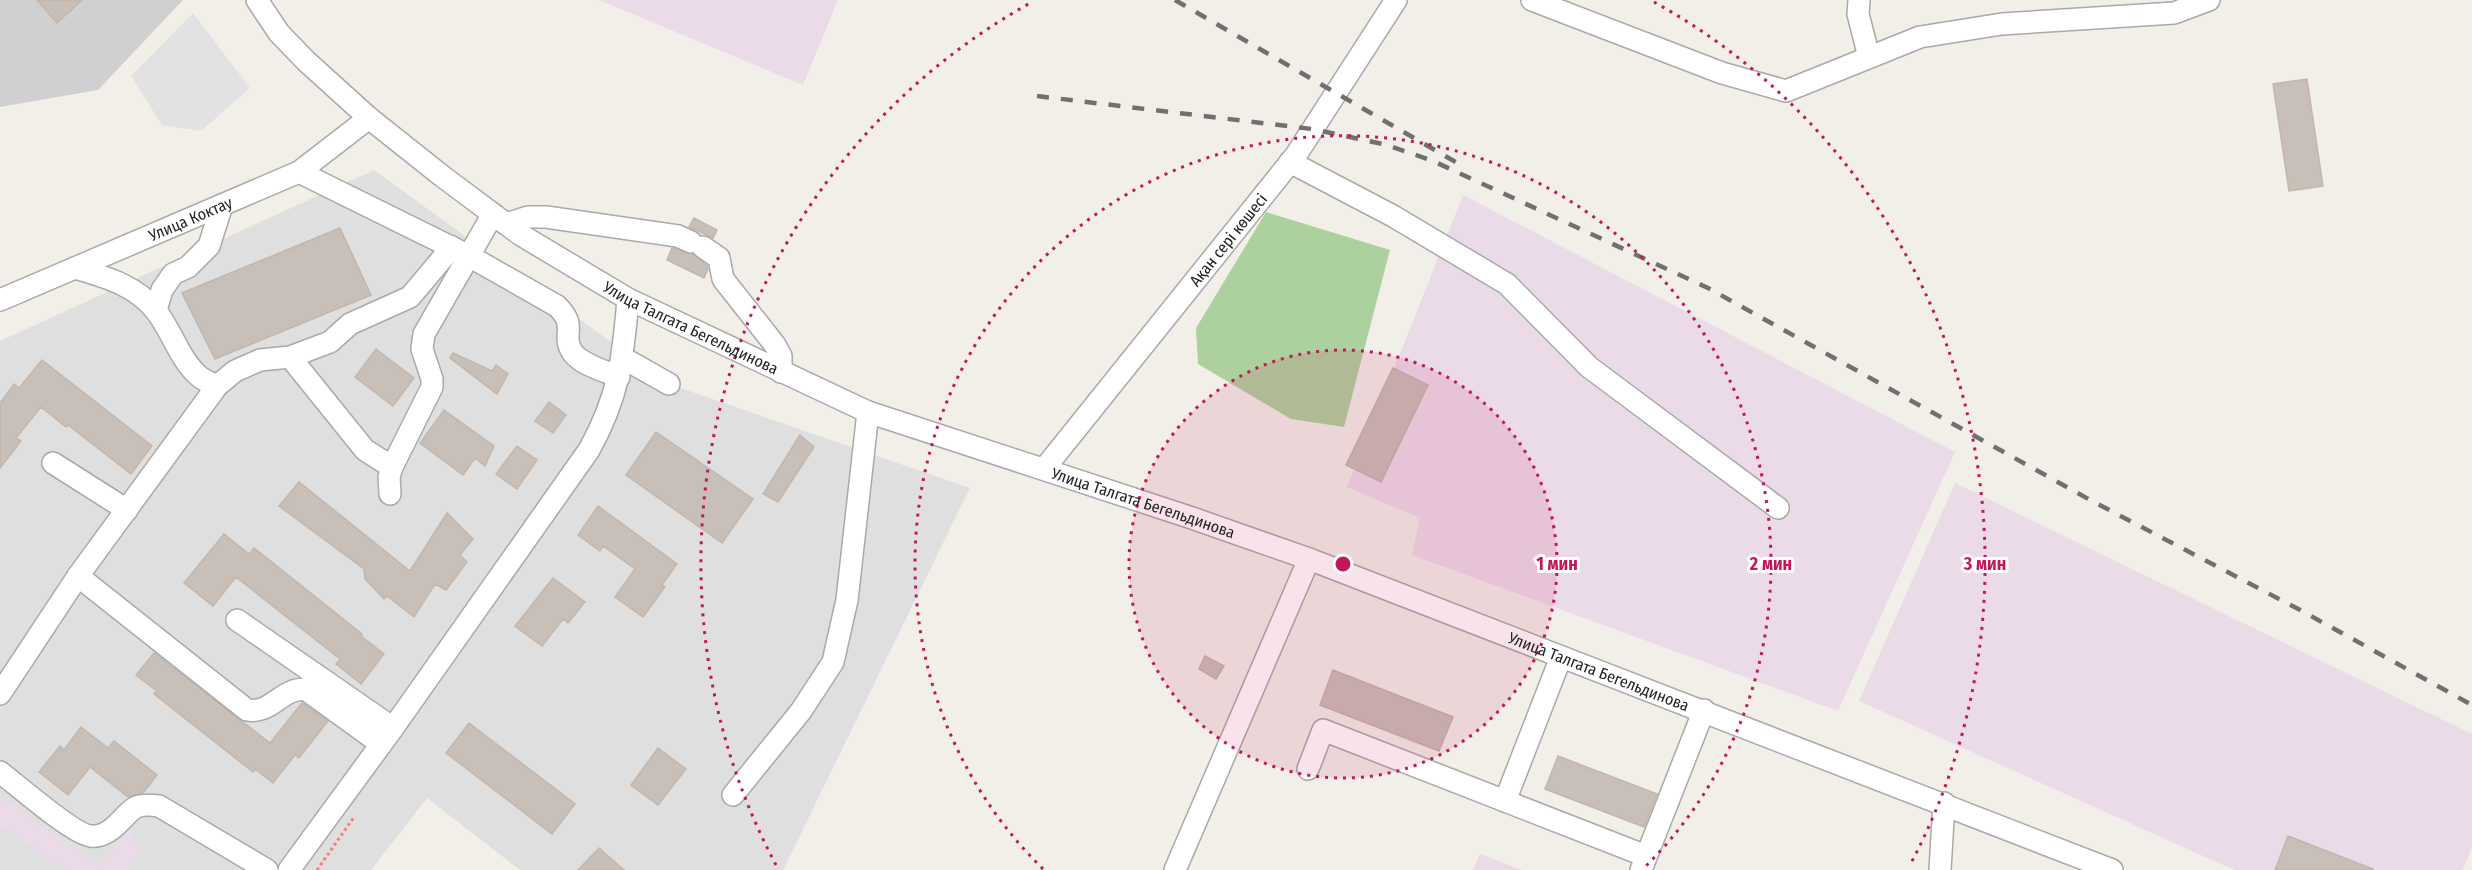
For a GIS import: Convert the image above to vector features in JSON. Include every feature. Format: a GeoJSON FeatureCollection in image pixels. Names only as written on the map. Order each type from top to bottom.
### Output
{"type":"FeatureCollection","features":[{"type":"Feature","properties":{"kind":"street","name":"Улица Талгата Бегельдинова"},"geometry":{"type":"LineString","coordinates":[[257,0],[279,33],[306,61],[369,117],[500,219],[628,299],[780,372],[868,412],[1309,559],[1704,710],[2112,870]]}},
{"type":"Feature","properties":{"kind":"street","name":"Ақан сері көшесі"},"geometry":{"type":"LineString","coordinates":[[1044,469],[1290,162],[1396,0]]}},
{"type":"Feature","properties":{"kind":"street"},"geometry":{"type":"LineString","coordinates":[[1532,0],[1722,73],[1786,91],[1920,37],[2002,24],[2174,13],[2209,0]]}},
{"type":"Feature","properties":{"kind":"street"},"geometry":{"type":"LineString","coordinates":[[1859,0],[1858,14],[1869,57]]}},
{"type":"Feature","properties":{"kind":"street","name":"Улица Коктау"},"geometry":{"type":"LineString","coordinates":[[0,300],[299,172],[369,117]]}},
{"type":"Feature","properties":{"kind":"street"},"geometry":{"type":"LineString","coordinates":[[1290,162],[1393,216],[1507,284],[1589,367],[1778,508]]}},
{"type":"Feature","properties":{"kind":"street"},"geometry":{"type":"LineString","coordinates":[[299,172],[460,252],[557,306],[567,315],[568,341],[578,358],[621,367],[669,384]]}},
{"type":"Feature","properties":{"kind":"street"},"geometry":{"type":"LineString","coordinates":[[156,310],[162,290],[173,274],[188,267],[209,246],[222,205]]}},
{"type":"Feature","properties":{"kind":"street"},"geometry":{"type":"LineString","coordinates":[[0,694],[78,576],[217,386],[235,371],[260,360],[290,357],[330,342],[350,324],[410,297],[500,219],[546,217],[678,236],[697,245],[719,258],[723,279],[775,345],[781,356],[780,372]]}},
{"type":"Feature","properties":{"kind":"street"},"geometry":{"type":"LineString","coordinates":[[390,494],[389,477],[392,467],[432,387],[432,379],[422,349],[424,334],[460,252]]}},
{"type":"Feature","properties":{"kind":"street"},"geometry":{"type":"LineString","coordinates":[[75,268],[106,277],[131,288],[156,310],[201,378],[217,386]]}},
{"type":"Feature","properties":{"kind":"street"},"geometry":{"type":"LineString","coordinates":[[290,870],[588,450],[605,420],[621,367],[628,299]]}},
{"type":"Feature","properties":{"kind":"street"},"geometry":{"type":"LineString","coordinates":[[290,357],[365,450],[392,467]]}},
{"type":"Feature","properties":{"kind":"street"},"geometry":{"type":"LineString","coordinates":[[733,795],[801,711],[833,662],[849,588],[868,412]]}},
{"type":"Feature","properties":{"kind":"street"},"geometry":{"type":"LineString","coordinates":[[53,463],[127,510]]}},
{"type":"Feature","properties":{"kind":"street"},"geometry":{"type":"LineString","coordinates":[[1175,870],[1309,559]]}},
{"type":"Feature","properties":{"kind":"street"},"geometry":{"type":"LineString","coordinates":[[78,576],[247,710],[263,710],[287,693],[296,689],[304,689],[387,736]]}},
{"type":"Feature","properties":{"kind":"street"},"geometry":{"type":"LineString","coordinates":[[237,620],[387,736]]}},
{"type":"Feature","properties":{"kind":"street"},"geometry":{"type":"LineString","coordinates":[[1505,801],[1561,657]]}},
{"type":"Feature","properties":{"kind":"street"},"geometry":{"type":"LineString","coordinates":[[1308,769],[1323,730],[1505,801],[1644,863],[1704,710]]}},
{"type":"Feature","properties":{"kind":"street"},"geometry":{"type":"LineString","coordinates":[[0,772],[76,830],[91,836],[104,834],[130,810],[142,804],[159,806],[267,870]]}},
{"type":"Feature","properties":{"kind":"street"},"geometry":{"type":"LineString","coordinates":[[1940,870],[1944,803]]}},
{"type":"Feature","properties":{"kind":"shaded area"},"geometry":{"type":"Polygon","coordinates":[[[0,0],[183,0],[98,90],[0,107],[0,0]]]}},
{"type":"Feature","properties":{"kind":"shaded area"},"geometry":{"type":"Polygon","coordinates":[[[599,0],[838,0],[803,85],[599,0]]]}},
{"type":"Feature","properties":{"kind":"shaded area"},"geometry":{"type":"Polygon","coordinates":[[[193,13],[250,88],[201,131],[162,125],[131,76],[193,13]]]}},
{"type":"Feature","properties":{"kind":"shaded area"},"geometry":{"type":"Polygon","coordinates":[[[374,170],[669,384],[970,488],[783,870],[520,870],[427,798],[371,870],[0,870],[0,341],[374,170]]]}},
{"type":"Feature","properties":{"kind":"shaded area"},"geometry":{"type":"Polygon","coordinates":[[[1463,195],[1955,452],[1838,711],[1412,555],[1420,518],[1347,487],[1463,195]]]}},
{"type":"Feature","properties":{"kind":"shaded area"},"geometry":{"type":"Polygon","coordinates":[[[1955,483],[2472,734],[2472,847],[2463,870],[2234,870],[1859,701],[1955,483]]]}},
{"type":"Feature","properties":{"kind":"shaded area"},"geometry":{"type":"Polygon","coordinates":[[[0,797],[100,866],[128,830],[143,852],[128,870],[66,870],[0,825],[0,797]]]}},
{"type":"Feature","properties":{"kind":"shaded area"},"geometry":{"type":"Polygon","coordinates":[[[1480,854],[1522,870],[1473,870],[1480,854]]]}},
{"type":"Feature","properties":{"kind":"green space"},"geometry":{"type":"Polygon","coordinates":[[[1266,212],[1390,250],[1344,427],[1291,419],[1198,364],[1196,328],[1266,212]]]}},
{"type":"Feature","properties":{"kind":"building"},"geometry":{"type":"Polygon","coordinates":[[[37,0],[82,0],[57,23],[37,0]]]}},
{"type":"Feature","properties":{"kind":"building"},"geometry":{"type":"Polygon","coordinates":[[[2307,79],[2323,186],[2289,191],[2273,84],[2307,79]]]}},
{"type":"Feature","properties":{"kind":"building"},"geometry":{"type":"Polygon","coordinates":[[[694,218],[717,230],[713,238],[689,227],[694,218]]]}},
{"type":"Feature","properties":{"kind":"building"},"geometry":{"type":"Polygon","coordinates":[[[340,228],[371,295],[215,359],[182,293],[340,228]]]}},
{"type":"Feature","properties":{"kind":"building"},"geometry":{"type":"Polygon","coordinates":[[[672,248],[693,254],[707,266],[704,278],[667,260],[672,248]]]}},
{"type":"Feature","properties":{"kind":"building"},"geometry":{"type":"Polygon","coordinates":[[[376,349],[414,378],[393,406],[355,377],[376,349]]]}},
{"type":"Feature","properties":{"kind":"building"},"geometry":{"type":"Polygon","coordinates":[[[453,353],[492,371],[496,365],[508,374],[497,394],[450,358],[453,353]]]}},
{"type":"Feature","properties":{"kind":"building"},"geometry":{"type":"Polygon","coordinates":[[[42,360],[152,446],[131,474],[41,407],[16,438],[21,441],[0,468],[0,403],[14,384],[19,388],[42,360]]]}},
{"type":"Feature","properties":{"kind":"building"},"geometry":{"type":"Polygon","coordinates":[[[1393,368],[1428,385],[1381,482],[1346,465],[1393,368]]]}},
{"type":"Feature","properties":{"kind":"building"},"geometry":{"type":"Polygon","coordinates":[[[549,402],[566,415],[553,433],[535,421],[549,402]]]}},
{"type":"Feature","properties":{"kind":"building"},"geometry":{"type":"Polygon","coordinates":[[[444,410],[494,446],[485,466],[475,458],[463,475],[420,443],[444,410]]]}},
{"type":"Feature","properties":{"kind":"building"},"geometry":{"type":"Polygon","coordinates":[[[656,432],[753,499],[722,543],[626,475],[656,432]]]}},
{"type":"Feature","properties":{"kind":"building"},"geometry":{"type":"Polygon","coordinates":[[[800,435],[814,447],[778,502],[763,494],[800,435]]]}},
{"type":"Feature","properties":{"kind":"building"},"geometry":{"type":"Polygon","coordinates":[[[517,446],[537,460],[517,489],[496,474],[517,446]]]}},
{"type":"Feature","properties":{"kind":"building"},"geometry":{"type":"Polygon","coordinates":[[[299,482],[410,571],[447,513],[473,539],[460,555],[467,562],[446,590],[435,584],[414,617],[387,596],[384,599],[365,579],[364,569],[279,506],[299,482]]]}},
{"type":"Feature","properties":{"kind":"building"},"geometry":{"type":"Polygon","coordinates":[[[598,506],[677,564],[662,585],[665,587],[643,617],[615,597],[635,569],[603,546],[600,551],[578,535],[598,506]]]}},
{"type":"Feature","properties":{"kind":"building"},"geometry":{"type":"Polygon","coordinates":[[[224,534],[249,554],[254,548],[384,654],[361,684],[336,664],[340,659],[236,577],[213,606],[184,583],[224,534]]]}},
{"type":"Feature","properties":{"kind":"building"},"geometry":{"type":"Polygon","coordinates":[[[553,578],[585,602],[568,623],[563,619],[542,646],[515,626],[553,578]]]}},
{"type":"Feature","properties":{"kind":"building"},"geometry":{"type":"Polygon","coordinates":[[[154,653],[270,743],[302,703],[328,721],[299,758],[295,755],[273,783],[255,769],[253,772],[154,694],[157,691],[136,675],[154,653]]]}},
{"type":"Feature","properties":{"kind":"building"},"geometry":{"type":"Polygon","coordinates":[[[1205,656],[1224,666],[1216,679],[1199,669],[1205,656]]]}},
{"type":"Feature","properties":{"kind":"building"},"geometry":{"type":"Polygon","coordinates":[[[1333,670],[1453,717],[1439,751],[1320,705],[1333,670]]]}},
{"type":"Feature","properties":{"kind":"building"},"geometry":{"type":"Polygon","coordinates":[[[469,723],[575,804],[552,834],[446,753],[469,723]]]}},
{"type":"Feature","properties":{"kind":"building"},"geometry":{"type":"Polygon","coordinates":[[[81,727],[108,748],[114,741],[157,775],[143,793],[128,797],[90,767],[68,795],[39,772],[60,746],[64,750],[81,727]]]}},
{"type":"Feature","properties":{"kind":"building"},"geometry":{"type":"Polygon","coordinates":[[[658,748],[686,769],[658,805],[631,785],[658,748]]]}},
{"type":"Feature","properties":{"kind":"building"},"geometry":{"type":"Polygon","coordinates":[[[1558,756],[1657,794],[1644,827],[1545,789],[1558,756]]]}},
{"type":"Feature","properties":{"kind":"building"},"geometry":{"type":"Polygon","coordinates":[[[2288,836],[2373,869],[2373,870],[2275,870],[2288,836]]]}},
{"type":"Feature","properties":{"kind":"building"},"geometry":{"type":"Polygon","coordinates":[[[599,848],[624,870],[578,870],[599,848]]]}},
{"type":"Feature","properties":{"kind":"railway"},"geometry":{"type":"LineString","coordinates":[[1175,0],[1466,168]]}},
{"type":"Feature","properties":{"kind":"railway"},"geometry":{"type":"LineString","coordinates":[[1037,96],[1312,129],[1387,145],[1433,161],[1708,288],[2092,501],[2302,611],[2472,705]]}}]}
